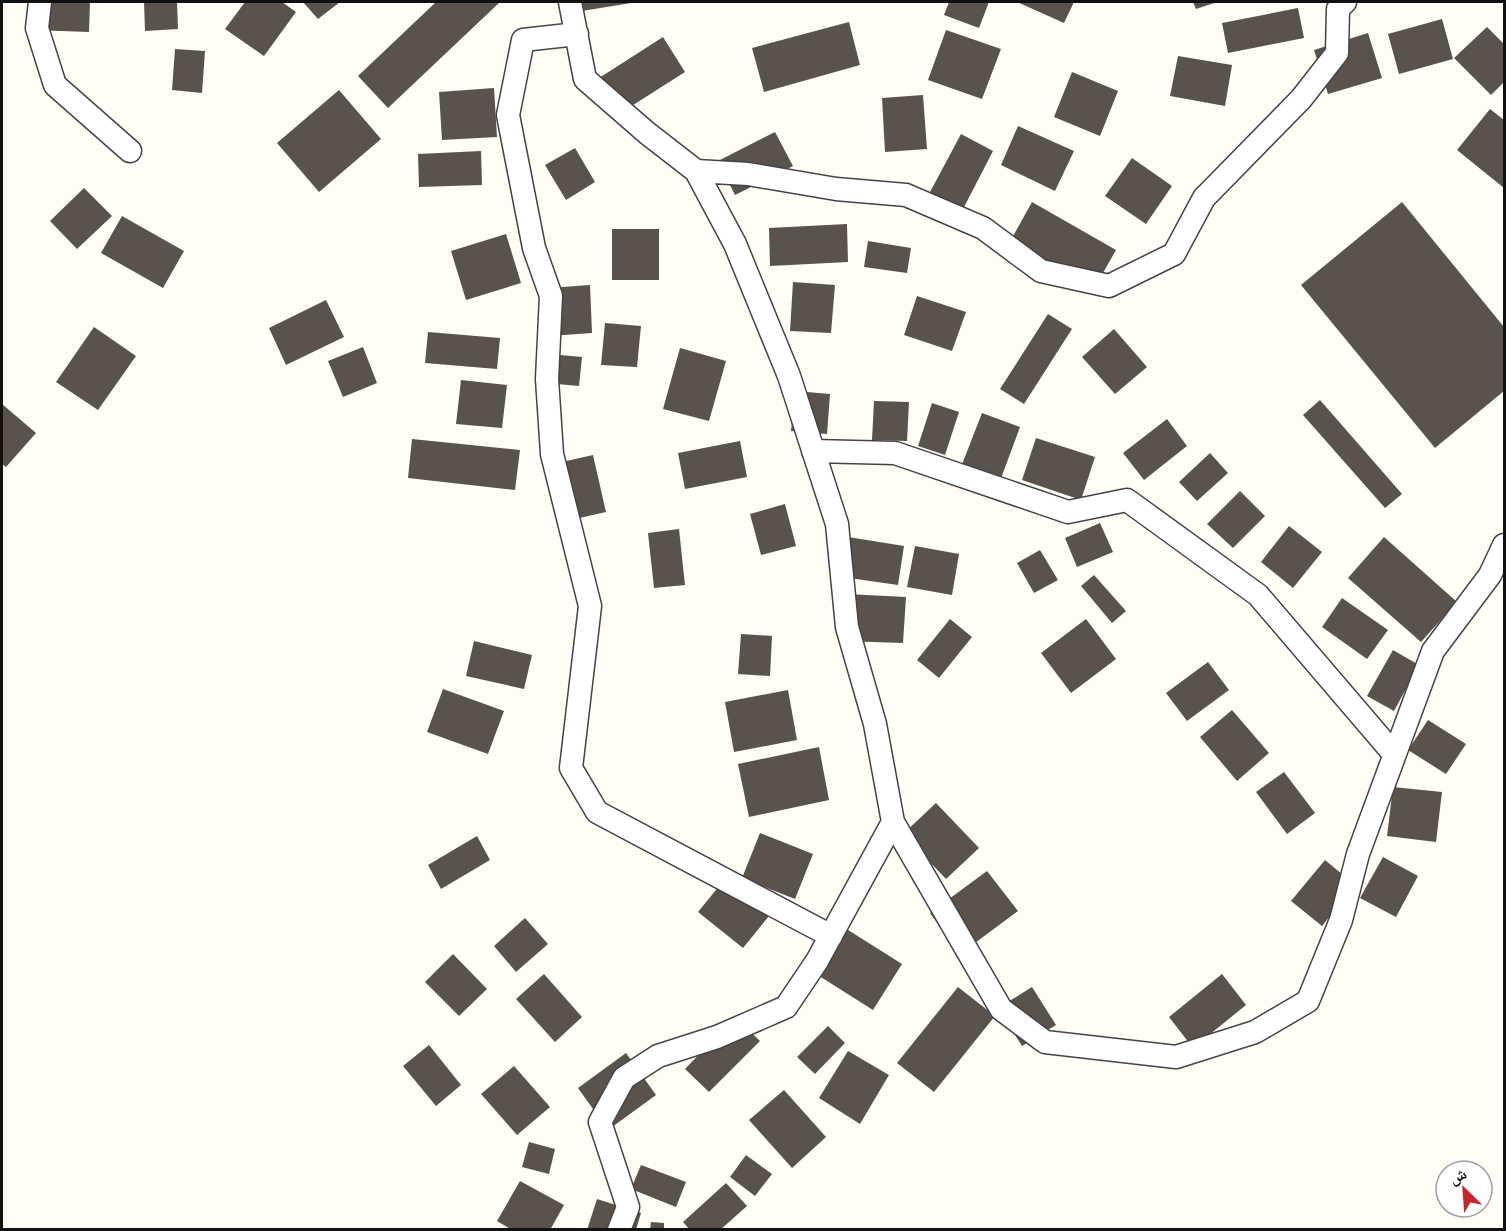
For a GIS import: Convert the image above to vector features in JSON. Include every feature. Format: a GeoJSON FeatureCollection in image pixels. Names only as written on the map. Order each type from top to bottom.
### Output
{"type":"FeatureCollection","features":[{"type":"Feature","properties":{"kind":"street"},"geometry":{"type":"LineString","coordinates":[[40,2],[37,28],[55,85],[130,151]]}},
{"type":"Feature","properties":{"kind":"street"},"geometry":{"type":"LineString","coordinates":[[570,2],[585,79],[647,133],[696,171],[735,244],[789,376],[837,524],[847,627],[875,723],[892,822],[1001,1009],[1045,1042],[1176,1057],[1255,1032],[1308,1001],[1341,920],[1358,854],[1433,651],[1490,575],[1504,545]]}},
{"type":"Feature","properties":{"kind":"street"},"geometry":{"type":"LineString","coordinates":[[696,171],[748,174],[836,189],[906,195],[983,228],[1041,271],[1109,286],[1173,254],[1204,198],[1301,99],[1337,53],[1338,9],[1345,2]]}},
{"type":"Feature","properties":{"kind":"street"},"geometry":{"type":"LineString","coordinates":[[577,34],[522,40],[508,115],[534,248],[551,296],[547,379],[552,454],[590,606],[571,768],[597,812],[831,936]]}},
{"type":"Feature","properties":{"kind":"street"},"geometry":{"type":"LineString","coordinates":[[813,451],[895,453],[1068,512],[1127,500],[1258,595],[1394,754]]}},
{"type":"Feature","properties":{"kind":"street"},"geometry":{"type":"LineString","coordinates":[[619,1230],[628,1207],[600,1122],[624,1078],[658,1056],[717,1037],[786,1007],[831,936],[892,822]]}},
{"type":"Feature","properties":{"kind":"building"},"geometry":{"type":"Polygon","coordinates":[[[35,2],[90,2],[89,32],[34,30],[35,2]]]}},
{"type":"Feature","properties":{"kind":"building"},"geometry":{"type":"Polygon","coordinates":[[[144,2],[177,2],[178,29],[145,31],[144,2]]]}},
{"type":"Feature","properties":{"kind":"building"},"geometry":{"type":"Polygon","coordinates":[[[245,2],[282,2],[296,12],[264,56],[225,29],[245,2]]]}},
{"type":"Feature","properties":{"kind":"building"},"geometry":{"type":"Polygon","coordinates":[[[303,2],[340,2],[318,19],[303,2]]]}},
{"type":"Feature","properties":{"kind":"building"},"geometry":{"type":"Polygon","coordinates":[[[436,2],[500,2],[388,108],[358,76],[436,2]]]}},
{"type":"Feature","properties":{"kind":"building"},"geometry":{"type":"Polygon","coordinates":[[[574,2],[631,2],[631,3],[576,12],[574,2]]]}},
{"type":"Feature","properties":{"kind":"building"},"geometry":{"type":"Polygon","coordinates":[[[949,2],[989,2],[979,28],[944,15],[949,2]]]}},
{"type":"Feature","properties":{"kind":"building"},"geometry":{"type":"Polygon","coordinates":[[[1017,2],[1074,2],[1064,23],[1017,2]]]}},
{"type":"Feature","properties":{"kind":"building"},"geometry":{"type":"Polygon","coordinates":[[[1193,2],[1217,2],[1196,9],[1193,2]]]}},
{"type":"Feature","properties":{"kind":"building"},"geometry":{"type":"Polygon","coordinates":[[[1298,8],[1304,38],[1228,53],[1222,23],[1298,8]]]}},
{"type":"Feature","properties":{"kind":"building"},"geometry":{"type":"Polygon","coordinates":[[[1442,19],[1453,59],[1399,74],[1388,34],[1442,19]]]}},
{"type":"Feature","properties":{"kind":"building"},"geometry":{"type":"Polygon","coordinates":[[[849,22],[860,65],[764,92],[752,48],[849,22]]]}},
{"type":"Feature","properties":{"kind":"building"},"geometry":{"type":"Polygon","coordinates":[[[1487,27],[1504,44],[1504,82],[1491,95],[1454,58],[1487,27]]]}},
{"type":"Feature","properties":{"kind":"building"},"geometry":{"type":"Polygon","coordinates":[[[946,30],[1001,49],[982,99],[928,80],[946,30]]]}},
{"type":"Feature","properties":{"kind":"building"},"geometry":{"type":"Polygon","coordinates":[[[1368,33],[1382,78],[1328,94],[1314,50],[1368,33]]]}},
{"type":"Feature","properties":{"kind":"building"},"geometry":{"type":"Polygon","coordinates":[[[663,37],[685,72],[619,114],[596,80],[663,37]]]}},
{"type":"Feature","properties":{"kind":"building"},"geometry":{"type":"Polygon","coordinates":[[[175,49],[205,51],[202,93],[172,90],[175,49]]]}},
{"type":"Feature","properties":{"kind":"building"},"geometry":{"type":"Polygon","coordinates":[[[1178,56],[1232,65],[1225,106],[1170,96],[1178,56]]]}},
{"type":"Feature","properties":{"kind":"building"},"geometry":{"type":"Polygon","coordinates":[[[1072,72],[1118,91],[1100,136],[1054,117],[1072,72]]]}},
{"type":"Feature","properties":{"kind":"building"},"geometry":{"type":"Polygon","coordinates":[[[494,88],[497,137],[442,140],[439,92],[494,88]]]}},
{"type":"Feature","properties":{"kind":"building"},"geometry":{"type":"Polygon","coordinates":[[[339,90],[381,139],[319,192],[277,143],[339,90]]]}},
{"type":"Feature","properties":{"kind":"building"},"geometry":{"type":"Polygon","coordinates":[[[923,95],[927,149],[885,152],[882,98],[923,95]]]}},
{"type":"Feature","properties":{"kind":"building"},"geometry":{"type":"Polygon","coordinates":[[[1490,109],[1504,120],[1504,188],[1457,150],[1490,109]]]}},
{"type":"Feature","properties":{"kind":"building"},"geometry":{"type":"Polygon","coordinates":[[[1018,126],[1074,151],[1055,191],[1001,165],[1018,126]]]}},
{"type":"Feature","properties":{"kind":"building"},"geometry":{"type":"Polygon","coordinates":[[[775,132],[793,166],[735,195],[718,161],[775,132]]]}},
{"type":"Feature","properties":{"kind":"building"},"geometry":{"type":"Polygon","coordinates":[[[961,134],[993,151],[962,211],[929,194],[961,134]]]}},
{"type":"Feature","properties":{"kind":"building"},"geometry":{"type":"Polygon","coordinates":[[[575,148],[595,182],[566,200],[545,165],[575,148]]]}},
{"type":"Feature","properties":{"kind":"building"},"geometry":{"type":"Polygon","coordinates":[[[481,151],[482,185],[419,187],[418,154],[481,151]]]}},
{"type":"Feature","properties":{"kind":"building"},"geometry":{"type":"Polygon","coordinates":[[[1132,158],[1172,186],[1146,224],[1105,196],[1132,158]]]}},
{"type":"Feature","properties":{"kind":"building"},"geometry":{"type":"Polygon","coordinates":[[[84,188],[112,216],[77,249],[50,221],[84,188]]]}},
{"type":"Feature","properties":{"kind":"building"},"geometry":{"type":"Polygon","coordinates":[[[1032,202],[1116,250],[1091,294],[1007,247],[1032,202]]]}},
{"type":"Feature","properties":{"kind":"building"},"geometry":{"type":"Polygon","coordinates":[[[1402,202],[1504,327],[1504,391],[1435,448],[1301,285],[1402,202]]]}},
{"type":"Feature","properties":{"kind":"building"},"geometry":{"type":"Polygon","coordinates":[[[122,216],[184,251],[163,288],[101,253],[122,216]]]}},
{"type":"Feature","properties":{"kind":"building"},"geometry":{"type":"Polygon","coordinates":[[[847,224],[848,262],[770,266],[769,228],[847,224]]]}},
{"type":"Feature","properties":{"kind":"building"},"geometry":{"type":"Polygon","coordinates":[[[612,229],[659,229],[659,280],[612,280],[612,229]]]}},
{"type":"Feature","properties":{"kind":"building"},"geometry":{"type":"Polygon","coordinates":[[[506,234],[521,283],[466,300],[451,251],[506,234]]]}},
{"type":"Feature","properties":{"kind":"building"},"geometry":{"type":"Polygon","coordinates":[[[868,241],[911,248],[907,273],[864,267],[868,241]]]}},
{"type":"Feature","properties":{"kind":"building"},"geometry":{"type":"Polygon","coordinates":[[[793,282],[835,285],[831,333],[790,331],[793,282]]]}},
{"type":"Feature","properties":{"kind":"building"},"geometry":{"type":"Polygon","coordinates":[[[590,285],[592,333],[550,336],[548,288],[590,285]]]}},
{"type":"Feature","properties":{"kind":"building"},"geometry":{"type":"Polygon","coordinates":[[[917,296],[966,312],[952,351],[904,335],[917,296]]]}},
{"type":"Feature","properties":{"kind":"building"},"geometry":{"type":"Polygon","coordinates":[[[326,300],[344,337],[286,365],[269,328],[326,300]]]}},
{"type":"Feature","properties":{"kind":"building"},"geometry":{"type":"Polygon","coordinates":[[[1048,314],[1072,329],[1024,404],[1000,389],[1048,314]]]}},
{"type":"Feature","properties":{"kind":"building"},"geometry":{"type":"Polygon","coordinates":[[[605,323],[641,326],[637,367],[601,365],[605,323]]]}},
{"type":"Feature","properties":{"kind":"building"},"geometry":{"type":"Polygon","coordinates":[[[94,327],[136,356],[98,410],[56,382],[94,327]]]}},
{"type":"Feature","properties":{"kind":"building"},"geometry":{"type":"Polygon","coordinates":[[[1114,329],[1147,367],[1115,394],[1082,357],[1114,329]]]}},
{"type":"Feature","properties":{"kind":"building"},"geometry":{"type":"Polygon","coordinates":[[[428,332],[500,338],[497,369],[425,363],[428,332]]]}},
{"type":"Feature","properties":{"kind":"building"},"geometry":{"type":"Polygon","coordinates":[[[363,347],[377,383],[343,397],[328,361],[363,347]]]}},
{"type":"Feature","properties":{"kind":"building"},"geometry":{"type":"Polygon","coordinates":[[[680,348],[726,361],[709,421],[663,409],[680,348]]]}},
{"type":"Feature","properties":{"kind":"building"},"geometry":{"type":"Polygon","coordinates":[[[538,353],[582,357],[579,386],[535,382],[538,353]]]}},
{"type":"Feature","properties":{"kind":"building"},"geometry":{"type":"Polygon","coordinates":[[[461,380],[507,385],[502,428],[456,424],[461,380]]]}},
{"type":"Feature","properties":{"kind":"building"},"geometry":{"type":"Polygon","coordinates":[[[795,391],[830,394],[827,434],[791,431],[795,391]]]}},
{"type":"Feature","properties":{"kind":"building"},"geometry":{"type":"Polygon","coordinates":[[[1320,400],[1402,494],[1385,508],[1303,415],[1320,400]]]}},
{"type":"Feature","properties":{"kind":"building"},"geometry":{"type":"Polygon","coordinates":[[[874,401],[909,402],[907,441],[872,440],[874,401]]]}},
{"type":"Feature","properties":{"kind":"building"},"geometry":{"type":"Polygon","coordinates":[[[932,403],[959,412],[945,455],[918,446],[932,403]]]}},
{"type":"Feature","properties":{"kind":"building"},"geometry":{"type":"Polygon","coordinates":[[[2,404],[36,433],[6,467],[2,464],[2,404]]]}},
{"type":"Feature","properties":{"kind":"building"},"geometry":{"type":"Polygon","coordinates":[[[982,413],[1020,427],[1000,481],[961,467],[982,413]]]}},
{"type":"Feature","properties":{"kind":"building"},"geometry":{"type":"Polygon","coordinates":[[[1167,419],[1187,446],[1144,480],[1123,453],[1167,419]]]}},
{"type":"Feature","properties":{"kind":"building"},"geometry":{"type":"Polygon","coordinates":[[[1036,438],[1095,457],[1081,500],[1022,480],[1036,438]]]}},
{"type":"Feature","properties":{"kind":"building"},"geometry":{"type":"Polygon","coordinates":[[[412,439],[520,450],[515,490],[408,478],[412,439]]]}},
{"type":"Feature","properties":{"kind":"building"},"geometry":{"type":"Polygon","coordinates":[[[740,441],[747,477],[685,489],[678,453],[740,441]]]}},
{"type":"Feature","properties":{"kind":"building"},"geometry":{"type":"Polygon","coordinates":[[[1210,453],[1228,473],[1197,501],[1179,482],[1210,453]]]}},
{"type":"Feature","properties":{"kind":"building"},"geometry":{"type":"Polygon","coordinates":[[[593,455],[606,512],[566,521],[553,464],[593,455]]]}},
{"type":"Feature","properties":{"kind":"building"},"geometry":{"type":"Polygon","coordinates":[[[1240,491],[1265,516],[1233,548],[1207,524],[1240,491]]]}},
{"type":"Feature","properties":{"kind":"building"},"geometry":{"type":"Polygon","coordinates":[[[785,504],[796,546],[761,555],[750,514],[785,504]]]}},
{"type":"Feature","properties":{"kind":"building"},"geometry":{"type":"Polygon","coordinates":[[[1100,523],[1113,552],[1077,567],[1065,538],[1100,523]]]}},
{"type":"Feature","properties":{"kind":"building"},"geometry":{"type":"Polygon","coordinates":[[[1289,526],[1322,552],[1293,588],[1261,562],[1289,526]]]}},
{"type":"Feature","properties":{"kind":"building"},"geometry":{"type":"Polygon","coordinates":[[[679,529],[685,585],[654,588],[648,533],[679,529]]]}},
{"type":"Feature","properties":{"kind":"building"},"geometry":{"type":"Polygon","coordinates":[[[848,537],[904,546],[898,585],[842,577],[848,537]]]}},
{"type":"Feature","properties":{"kind":"building"},"geometry":{"type":"Polygon","coordinates":[[[1384,537],[1457,602],[1421,642],[1348,578],[1384,537]]]}},
{"type":"Feature","properties":{"kind":"building"},"geometry":{"type":"Polygon","coordinates":[[[915,546],[959,554],[952,595],[907,587],[915,546]]]}},
{"type":"Feature","properties":{"kind":"building"},"geometry":{"type":"Polygon","coordinates":[[[1040,550],[1058,580],[1034,593],[1017,563],[1040,550]]]}},
{"type":"Feature","properties":{"kind":"building"},"geometry":{"type":"Polygon","coordinates":[[[1094,575],[1126,611],[1112,623],[1081,586],[1094,575]]]}},
{"type":"Feature","properties":{"kind":"building"},"geometry":{"type":"Polygon","coordinates":[[[846,594],[906,597],[903,643],[843,641],[846,594]]]}},
{"type":"Feature","properties":{"kind":"building"},"geometry":{"type":"Polygon","coordinates":[[[1342,598],[1388,630],[1367,659],[1322,627],[1342,598]]]}},
{"type":"Feature","properties":{"kind":"building"},"geometry":{"type":"Polygon","coordinates":[[[950,619],[972,637],[939,678],[917,660],[950,619]]]}},
{"type":"Feature","properties":{"kind":"building"},"geometry":{"type":"Polygon","coordinates":[[[1086,619],[1116,659],[1071,693],[1041,653],[1086,619]]]}},
{"type":"Feature","properties":{"kind":"building"},"geometry":{"type":"Polygon","coordinates":[[[741,634],[772,636],[770,676],[738,674],[741,634]]]}},
{"type":"Feature","properties":{"kind":"building"},"geometry":{"type":"Polygon","coordinates":[[[474,641],[532,655],[524,689],[466,676],[474,641]]]}},
{"type":"Feature","properties":{"kind":"building"},"geometry":{"type":"Polygon","coordinates":[[[1393,650],[1419,665],[1394,711],[1367,696],[1393,650]]]}},
{"type":"Feature","properties":{"kind":"building"},"geometry":{"type":"Polygon","coordinates":[[[1208,662],[1229,690],[1187,721],[1166,693],[1208,662]]]}},
{"type":"Feature","properties":{"kind":"building"},"geometry":{"type":"Polygon","coordinates":[[[443,689],[504,711],[488,754],[427,732],[443,689]]]}},
{"type":"Feature","properties":{"kind":"building"},"geometry":{"type":"Polygon","coordinates":[[[788,690],[797,740],[734,752],[725,702],[788,690]]]}},
{"type":"Feature","properties":{"kind":"building"},"geometry":{"type":"Polygon","coordinates":[[[1232,710],[1269,753],[1237,781],[1200,737],[1232,710]]]}},
{"type":"Feature","properties":{"kind":"building"},"geometry":{"type":"Polygon","coordinates":[[[1428,720],[1466,744],[1446,774],[1408,750],[1428,720]]]}},
{"type":"Feature","properties":{"kind":"building"},"geometry":{"type":"Polygon","coordinates":[[[819,747],[829,800],[749,817],[738,764],[819,747]]]}},
{"type":"Feature","properties":{"kind":"building"},"geometry":{"type":"Polygon","coordinates":[[[1284,772],[1315,813],[1287,834],[1256,792],[1284,772]]]}},
{"type":"Feature","properties":{"kind":"building"},"geometry":{"type":"Polygon","coordinates":[[[1393,787],[1442,792],[1436,842],[1387,836],[1393,787]]]}},
{"type":"Feature","properties":{"kind":"building"},"geometry":{"type":"Polygon","coordinates":[[[936,803],[979,848],[946,879],[903,834],[936,803]]]}},
{"type":"Feature","properties":{"kind":"building"},"geometry":{"type":"Polygon","coordinates":[[[760,833],[813,854],[795,899],[742,878],[760,833]]]}},
{"type":"Feature","properties":{"kind":"building"},"geometry":{"type":"Polygon","coordinates":[[[477,836],[490,860],[441,889],[428,865],[477,836]]]}},
{"type":"Feature","properties":{"kind":"building"},"geometry":{"type":"Polygon","coordinates":[[[1383,857],[1418,876],[1396,917],[1360,898],[1383,857]]]}},
{"type":"Feature","properties":{"kind":"building"},"geometry":{"type":"Polygon","coordinates":[[[1325,860],[1355,885],[1322,926],[1291,901],[1325,860]]]}},
{"type":"Feature","properties":{"kind":"building"},"geometry":{"type":"Polygon","coordinates":[[[987,871],[1018,911],[960,954],[930,913],[987,871]]]}},
{"type":"Feature","properties":{"kind":"building"},"geometry":{"type":"Polygon","coordinates":[[[724,880],[769,916],[743,948],[698,912],[724,880]]]}},
{"type":"Feature","properties":{"kind":"building"},"geometry":{"type":"Polygon","coordinates":[[[525,918],[548,944],[516,972],[494,946],[525,918]]]}},
{"type":"Feature","properties":{"kind":"building"},"geometry":{"type":"Polygon","coordinates":[[[845,928],[902,964],[873,1010],[816,974],[845,928]]]}},
{"type":"Feature","properties":{"kind":"building"},"geometry":{"type":"Polygon","coordinates":[[[453,954],[487,989],[459,1016],[425,982],[453,954]]]}},
{"type":"Feature","properties":{"kind":"building"},"geometry":{"type":"Polygon","coordinates":[[[544,974],[582,1017],[555,1042],[516,999],[544,974]]]}},
{"type":"Feature","properties":{"kind":"building"},"geometry":{"type":"Polygon","coordinates":[[[1222,974],[1246,1005],[1193,1048],[1169,1017],[1222,974]]]}},
{"type":"Feature","properties":{"kind":"building"},"geometry":{"type":"Polygon","coordinates":[[[958,987],[995,1016],[934,1092],[897,1063],[958,987]]]}},
{"type":"Feature","properties":{"kind":"building"},"geometry":{"type":"Polygon","coordinates":[[[1032,987],[1056,1025],[1022,1046],[998,1008],[1032,987]]]}},
{"type":"Feature","properties":{"kind":"building"},"geometry":{"type":"Polygon","coordinates":[[[735,1017],[760,1041],[709,1092],[685,1069],[735,1017]]]}},
{"type":"Feature","properties":{"kind":"building"},"geometry":{"type":"Polygon","coordinates":[[[828,1026],[845,1043],[815,1074],[797,1057],[828,1026]]]}},
{"type":"Feature","properties":{"kind":"building"},"geometry":{"type":"Polygon","coordinates":[[[429,1045],[461,1085],[436,1106],[403,1066],[429,1045]]]}},
{"type":"Feature","properties":{"kind":"building"},"geometry":{"type":"Polygon","coordinates":[[[848,1051],[889,1075],[860,1124],[819,1098],[848,1051]]]}},
{"type":"Feature","properties":{"kind":"building"},"geometry":{"type":"Polygon","coordinates":[[[626,1053],[656,1095],[608,1130],[578,1088],[626,1053]]]}},
{"type":"Feature","properties":{"kind":"building"},"geometry":{"type":"Polygon","coordinates":[[[514,1066],[550,1107],[517,1135],[481,1094],[514,1066]]]}},
{"type":"Feature","properties":{"kind":"building"},"geometry":{"type":"Polygon","coordinates":[[[784,1090],[826,1137],[792,1168],[749,1120],[784,1090]]]}},
{"type":"Feature","properties":{"kind":"building"},"geometry":{"type":"Polygon","coordinates":[[[529,1142],[555,1149],[549,1174],[522,1167],[529,1142]]]}},
{"type":"Feature","properties":{"kind":"building"},"geometry":{"type":"Polygon","coordinates":[[[746,1155],[772,1174],[755,1196],[730,1177],[746,1155]]]}},
{"type":"Feature","properties":{"kind":"building"},"geometry":{"type":"Polygon","coordinates":[[[641,1165],[686,1182],[676,1207],[631,1189],[641,1165]]]}},
{"type":"Feature","properties":{"kind":"building"},"geometry":{"type":"Polygon","coordinates":[[[520,1181],[564,1205],[550,1230],[512,1230],[497,1221],[520,1181]]]}},
{"type":"Feature","properties":{"kind":"building"},"geometry":{"type":"Polygon","coordinates":[[[726,1183],[747,1206],[720,1230],[690,1230],[683,1222],[726,1183]]]}},
{"type":"Feature","properties":{"kind":"building"},"geometry":{"type":"Polygon","coordinates":[[[597,1199],[641,1213],[636,1230],[587,1230],[597,1199]]]}},
{"type":"Feature","properties":{"kind":"building"},"geometry":{"type":"Polygon","coordinates":[[[651,1222],[664,1223],[664,1230],[650,1230],[651,1222]]]}}]}
